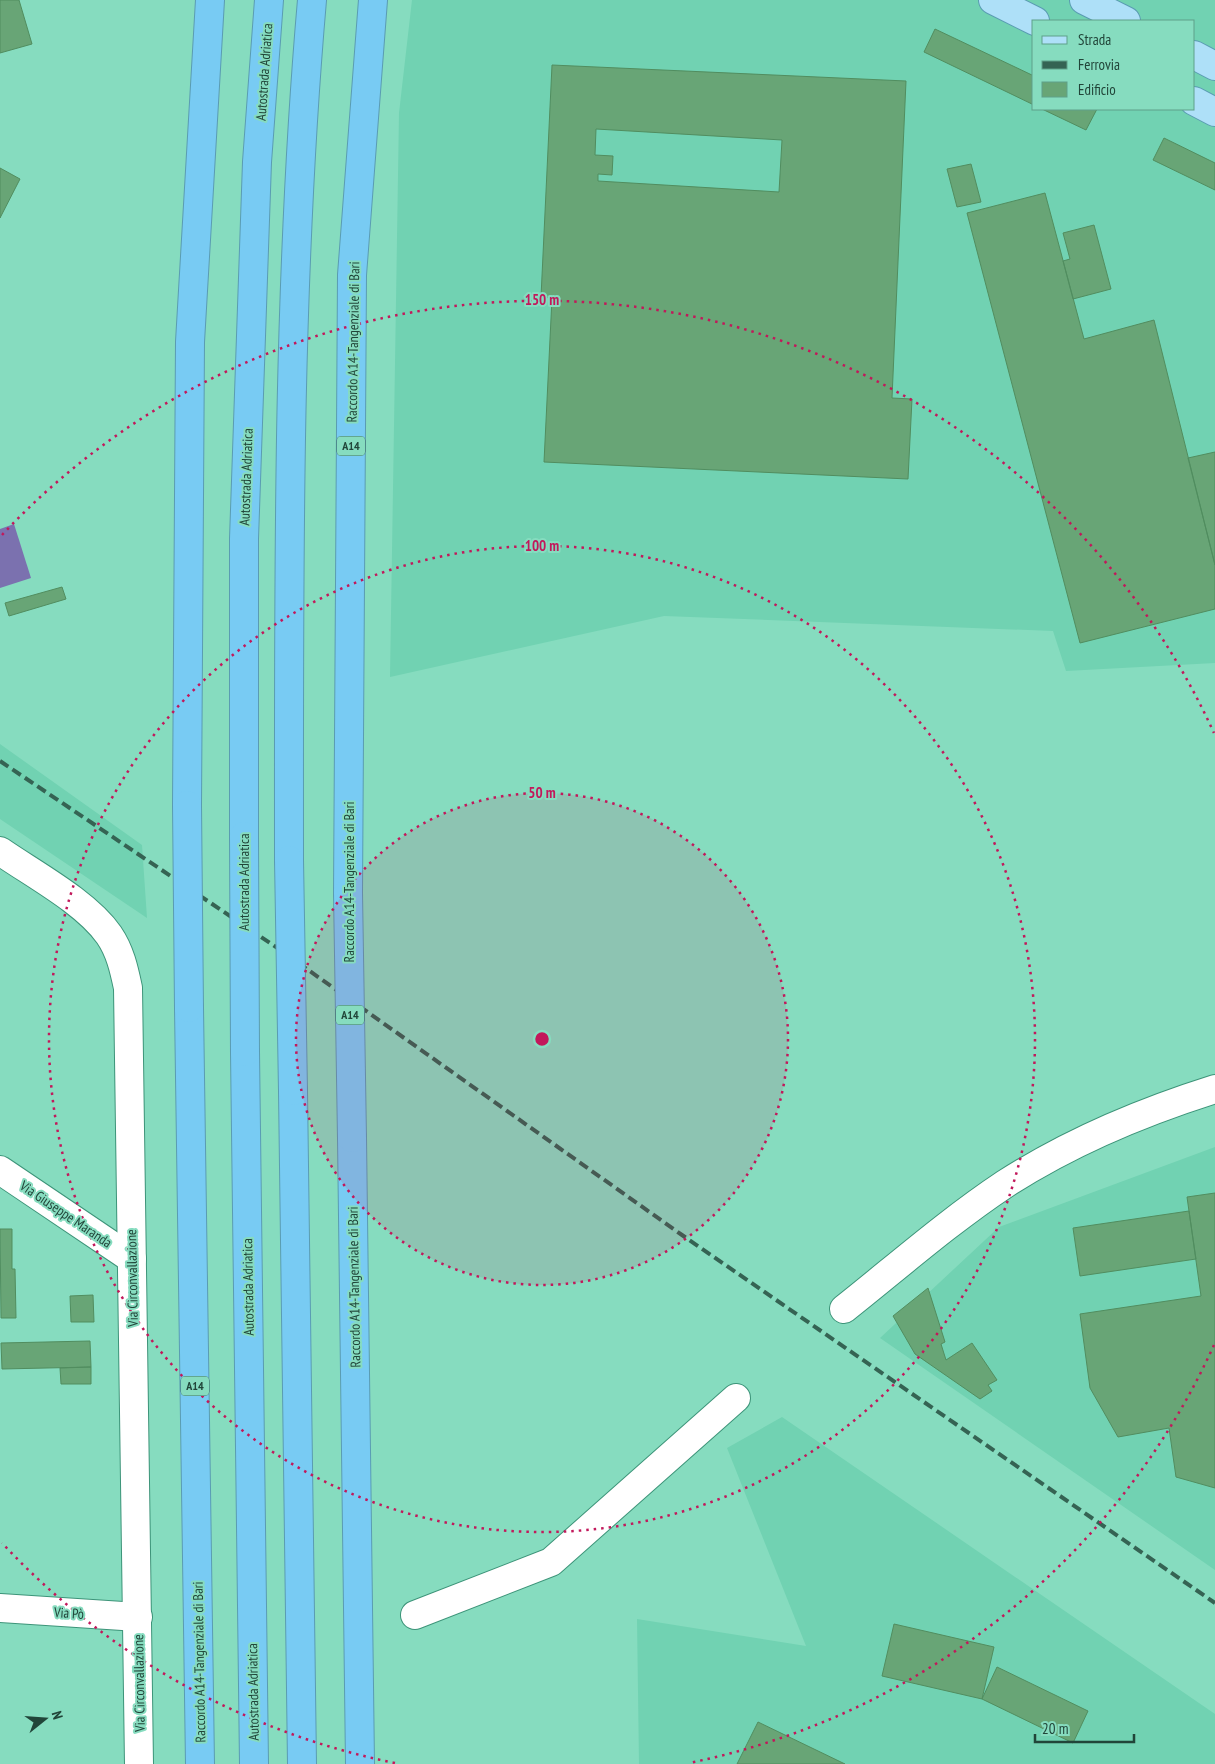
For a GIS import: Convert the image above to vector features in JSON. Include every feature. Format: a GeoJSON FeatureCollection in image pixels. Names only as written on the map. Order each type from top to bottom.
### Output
{"type":"FeatureCollection","features":[{"type":"Feature","properties":{"kind":"highway"},"geometry":{"type":"LineString","coordinates":[[205,59],[206,0]]}},
{"type":"Feature","properties":{"kind":"highway","name":"Raccordo A14-Tangenziale di Bari"},"geometry":{"type":"LineString","coordinates":[[200,1764],[186,805],[190,342],[205,59],[210,0]]}},
{"type":"Feature","properties":{"kind":"highway","name":"Autostrada Adriatica"},"geometry":{"type":"LineString","coordinates":[[254,1764],[245,1052],[244,539],[257,162],[269,0]]}},
{"type":"Feature","properties":{"kind":"highway"},"geometry":{"type":"LineString","coordinates":[[302,1764],[289,860],[290,488],[302,122],[312,0]]}},
{"type":"Feature","properties":{"kind":"highway","name":"Raccordo A14-Tangenziale di Bari"},"geometry":{"type":"LineString","coordinates":[[360,1764],[348,893],[352,275],[373,0]]}},
{"type":"Feature","properties":{"kind":"main road"},"geometry":{"type":"LineString","coordinates":[[993,0],[1033,20]]}},
{"type":"Feature","properties":{"kind":"main road"},"geometry":{"type":"LineString","coordinates":[[1084,0],[1124,20]]}},
{"type":"Feature","properties":{"kind":"main road"},"geometry":{"type":"LineString","coordinates":[[1195,56],[1215,66]]}},
{"type":"Feature","properties":{"kind":"main road"},"geometry":{"type":"LineString","coordinates":[[1195,102],[1215,112]]}},
{"type":"Feature","properties":{"kind":"street","name":"Via Circonvallazione"},"geometry":{"type":"LineString","coordinates":[[0,851],[85,909],[109,934],[123,961],[128,988],[139,1764]]}},
{"type":"Feature","properties":{"kind":"street"},"geometry":{"type":"LineString","coordinates":[[844,1309],[946,1227],[1006,1184],[1063,1150],[1131,1119],[1215,1090]]}},
{"type":"Feature","properties":{"kind":"street","name":"Via Giuseppe Maranda"},"geometry":{"type":"LineString","coordinates":[[0,1170],[132,1259]]}},
{"type":"Feature","properties":{"kind":"street"},"geometry":{"type":"LineString","coordinates":[[415,1615],[552,1562],[736,1398]]}},
{"type":"Feature","properties":{"kind":"street","name":"Via Pò"},"geometry":{"type":"LineString","coordinates":[[0,1608],[138,1617]]}},
{"type":"Feature","properties":{"kind":"shaded area"},"geometry":{"type":"Polygon","coordinates":[[[412,0],[1215,0],[1215,663],[1066,671],[1053,631],[664,616],[390,677],[399,113],[412,0]]]}},
{"type":"Feature","properties":{"kind":"shaded area"},"geometry":{"type":"Polygon","coordinates":[[[14,524],[31,578],[0,588],[0,529],[14,524]]]}},
{"type":"Feature","properties":{"kind":"shaded area"},"geometry":{"type":"Polygon","coordinates":[[[0,744],[142,845],[147,918],[0,819],[0,744]]]}},
{"type":"Feature","properties":{"kind":"shaded area"},"geometry":{"type":"Polygon","coordinates":[[[1215,1147],[1215,1570],[880,1338],[999,1227],[1215,1147]]]}},
{"type":"Feature","properties":{"kind":"shaded area"},"geometry":{"type":"Polygon","coordinates":[[[782,1417],[1215,1714],[1215,1764],[639,1764],[637,1619],[806,1646],[727,1448],[782,1417]]]}},
{"type":"Feature","properties":{"kind":"building"},"geometry":{"type":"Polygon","coordinates":[[[0,0],[19,0],[32,44],[0,53],[0,0]]]}},
{"type":"Feature","properties":{"kind":"building"},"geometry":{"type":"Polygon","coordinates":[[[935,29],[1032,75],[1032,104],[924,52],[935,29]]]}},
{"type":"Feature","properties":{"kind":"building"},"geometry":{"type":"Polygon","coordinates":[[[552,65],[906,81],[892,398],[912,399],[908,479],[544,462],[552,298],[541,297],[552,65]],[[596,129],[595,155],[613,156],[612,175],[598,174],[598,181],[779,192],[782,140],[596,129]]]}},
{"type":"Feature","properties":{"kind":"building"},"geometry":{"type":"Polygon","coordinates":[[[1044,110],[1096,110],[1086,130],[1044,110]]]}},
{"type":"Feature","properties":{"kind":"building"},"geometry":{"type":"Polygon","coordinates":[[[1164,138],[1215,163],[1215,190],[1153,160],[1164,138]]]}},
{"type":"Feature","properties":{"kind":"building"},"geometry":{"type":"Polygon","coordinates":[[[971,164],[981,202],[957,207],[947,169],[971,164]]]}},
{"type":"Feature","properties":{"kind":"building"},"geometry":{"type":"Polygon","coordinates":[[[0,168],[20,179],[0,218],[0,168]]]}},
{"type":"Feature","properties":{"kind":"building"},"geometry":{"type":"Polygon","coordinates":[[[1045,193],[1084,339],[1154,320],[1215,565],[1215,609],[1080,643],[967,213],[1045,193]]]}},
{"type":"Feature","properties":{"kind":"building"},"geometry":{"type":"Polygon","coordinates":[[[1094,225],[1111,289],[1073,299],[1063,261],[1070,259],[1063,233],[1094,225]]]}},
{"type":"Feature","properties":{"kind":"building"},"geometry":{"type":"Polygon","coordinates":[[[1215,452],[1215,565],[1188,458],[1215,452]]]}},
{"type":"Feature","properties":{"kind":"building"},"geometry":{"type":"Polygon","coordinates":[[[62,587],[66,599],[9,616],[5,603],[62,587]]]}},
{"type":"Feature","properties":{"kind":"building"},"geometry":{"type":"Polygon","coordinates":[[[1215,1193],[1215,1488],[1176,1477],[1169,1428],[1118,1437],[1090,1388],[1080,1314],[1201,1296],[1187,1197],[1215,1193]]]}},
{"type":"Feature","properties":{"kind":"building"},"geometry":{"type":"Polygon","coordinates":[[[1189,1211],[1196,1259],[1080,1276],[1073,1228],[1189,1211]]]}},
{"type":"Feature","properties":{"kind":"building"},"geometry":{"type":"Polygon","coordinates":[[[0,1229],[12,1229],[12,1269],[15,1269],[16,1318],[1,1318],[0,1229]]]}},
{"type":"Feature","properties":{"kind":"building"},"geometry":{"type":"Polygon","coordinates":[[[928,1288],[945,1342],[941,1344],[946,1360],[972,1343],[997,1380],[988,1385],[992,1391],[980,1399],[915,1354],[893,1316],[928,1288]]]}},
{"type":"Feature","properties":{"kind":"building"},"geometry":{"type":"Polygon","coordinates":[[[93,1295],[94,1322],[71,1322],[70,1296],[93,1295]]]}},
{"type":"Feature","properties":{"kind":"building"},"geometry":{"type":"Polygon","coordinates":[[[90,1341],[91,1367],[2,1369],[1,1343],[90,1341]]]}},
{"type":"Feature","properties":{"kind":"building"},"geometry":{"type":"Polygon","coordinates":[[[91,1367],[91,1384],[61,1384],[60,1368],[91,1367]]]}},
{"type":"Feature","properties":{"kind":"building"},"geometry":{"type":"Polygon","coordinates":[[[894,1624],[994,1647],[982,1699],[882,1676],[894,1624]]]}},
{"type":"Feature","properties":{"kind":"building"},"geometry":{"type":"Polygon","coordinates":[[[997,1667],[1088,1711],[1073,1743],[982,1699],[997,1667]]]}},
{"type":"Feature","properties":{"kind":"building"},"geometry":{"type":"Polygon","coordinates":[[[758,1722],[845,1764],[737,1764],[758,1722]]]}},
{"type":"Feature","properties":{"kind":"railway"},"geometry":{"type":"LineString","coordinates":[[0,761],[273,945],[682,1235],[1215,1603]]}}]}
